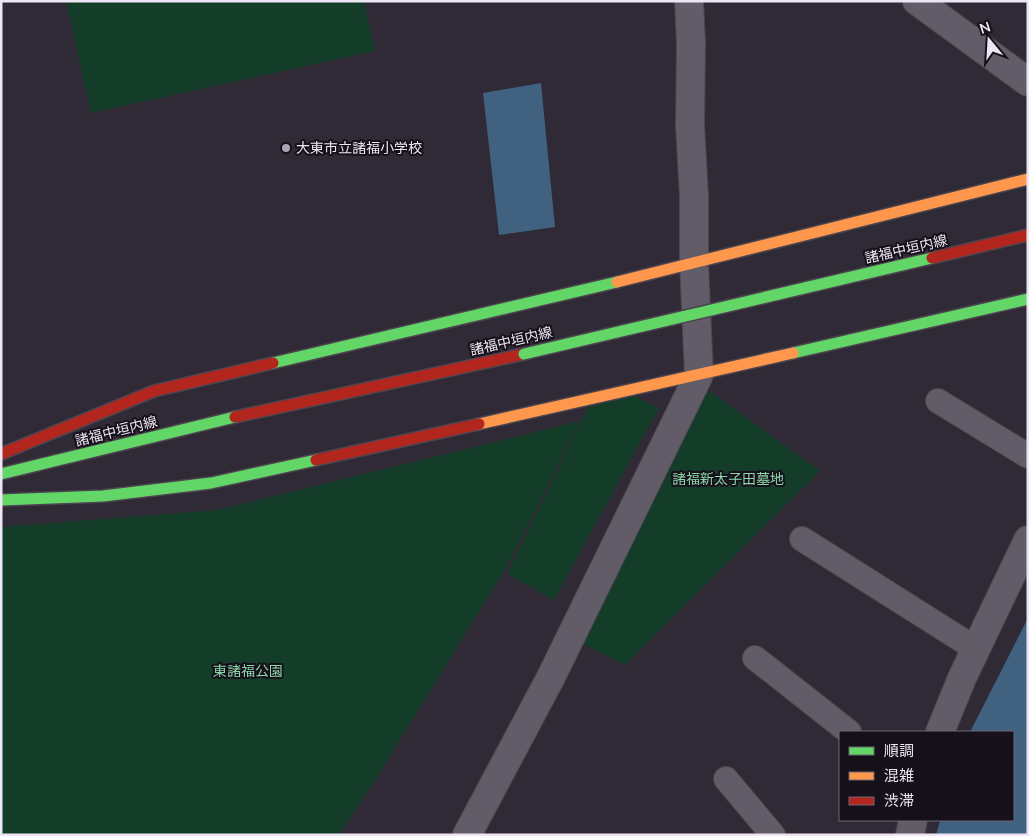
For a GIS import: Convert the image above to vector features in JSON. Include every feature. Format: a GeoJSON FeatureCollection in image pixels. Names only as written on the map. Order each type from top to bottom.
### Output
{"type":"FeatureCollection","features":[{"type":"Feature","properties":{"kind":"street"},"geometry":{"type":"LineString","coordinates":[[467,835],[551,677],[699,375],[690,126],[691,44],[689,1]]}},
{"type":"Feature","properties":{"kind":"street"},"geometry":{"type":"LineString","coordinates":[[917,1],[1028,82]]}},
{"type":"Feature","properties":{"kind":"street"},"geometry":{"type":"LineString","coordinates":[[1,454],[154,391],[694,264],[1028,179]]}},
{"type":"Feature","properties":{"kind":"street","name":"諸福中垣内線"},"geometry":{"type":"LineString","coordinates":[[1,474],[226,420],[524,354],[1028,235]]}},
{"type":"Feature","properties":{"kind":"street"},"geometry":{"type":"LineString","coordinates":[[1,500],[104,496],[211,483],[1028,300]]}},
{"type":"Feature","properties":{"kind":"street"},"geometry":{"type":"LineString","coordinates":[[940,731],[962,678],[1028,540]]}},
{"type":"Feature","properties":{"kind":"street"},"geometry":{"type":"LineString","coordinates":[[910,835],[913,821]]}},
{"type":"Feature","properties":{"kind":"lane"},"geometry":{"type":"LineString","coordinates":[[938,401],[1028,456]]}},
{"type":"Feature","properties":{"kind":"lane"},"geometry":{"type":"LineString","coordinates":[[802,539],[976,649]]}},
{"type":"Feature","properties":{"kind":"lane"},"geometry":{"type":"LineString","coordinates":[[756,658],[848,731]]}},
{"type":"Feature","properties":{"kind":"lane"},"geometry":{"type":"LineString","coordinates":[[726,779],[773,835]]}},
{"type":"Feature","properties":{"kind":"green space"},"geometry":{"type":"Polygon","coordinates":[[[66,1],[364,1],[375,51],[91,113],[66,1]]]}},
{"type":"Feature","properties":{"kind":"green space","name":"諸福新太子田墓地"},"geometry":{"type":"Polygon","coordinates":[[[708,390],[820,471],[625,665],[578,641],[708,390]]]}},
{"type":"Feature","properties":{"kind":"green space"},"geometry":{"type":"Polygon","coordinates":[[[635,396],[659,408],[554,600],[507,574],[588,407],[635,396]]]}},
{"type":"Feature","properties":{"kind":"green space","name":"東諸福公園"},"geometry":{"type":"Polygon","coordinates":[[[580,421],[506,568],[339,835],[1,835],[1,527],[217,510],[580,421]]]}},
{"type":"Feature","properties":{"kind":"water"},"geometry":{"type":"Polygon","coordinates":[[[541,83],[555,227],[499,235],[483,93],[541,83]]]}},
{"type":"Feature","properties":{"kind":"water"},"geometry":{"type":"Polygon","coordinates":[[[1028,618],[1028,835],[936,835],[940,821],[1014,821],[1014,731],[971,731],[1028,618]]]}},
{"type":"Feature","properties":{"kind":"traffic: fast"},"geometry":{"type":"LineString","coordinates":[[524,354],[932,258]]}},
{"type":"Feature","properties":{"kind":"traffic: fast"},"geometry":{"type":"LineString","coordinates":[[273,363],[617,282]]}},
{"type":"Feature","properties":{"kind":"traffic: fast"},"geometry":{"type":"LineString","coordinates":[[793,353],[1028,299]]}},
{"type":"Feature","properties":{"kind":"traffic: fast"},"geometry":{"type":"LineString","coordinates":[[1,474],[235,417]]}},
{"type":"Feature","properties":{"kind":"traffic: fast"},"geometry":{"type":"LineString","coordinates":[[1,500],[103,496],[211,483],[316,460]]}},
{"type":"Feature","properties":{"kind":"traffic: slow"},"geometry":{"type":"LineString","coordinates":[[617,282],[1028,179]]}},
{"type":"Feature","properties":{"kind":"traffic: slow"},"geometry":{"type":"LineString","coordinates":[[479,424],[793,353]]}},
{"type":"Feature","properties":{"kind":"traffic: jam"},"geometry":{"type":"LineString","coordinates":[[932,258],[1028,235]]}},
{"type":"Feature","properties":{"kind":"traffic: jam"},"geometry":{"type":"LineString","coordinates":[[235,417],[524,354]]}},
{"type":"Feature","properties":{"kind":"traffic: jam"},"geometry":{"type":"LineString","coordinates":[[1,454],[154,391],[273,363]]}},
{"type":"Feature","properties":{"kind":"traffic: jam"},"geometry":{"type":"LineString","coordinates":[[316,460],[479,424]]}},
{"type":"Feature","properties":{"kind":"place","name":"大東市立諸福小学校"},"geometry":{"type":"Point","coordinates":[286,148]}}]}
